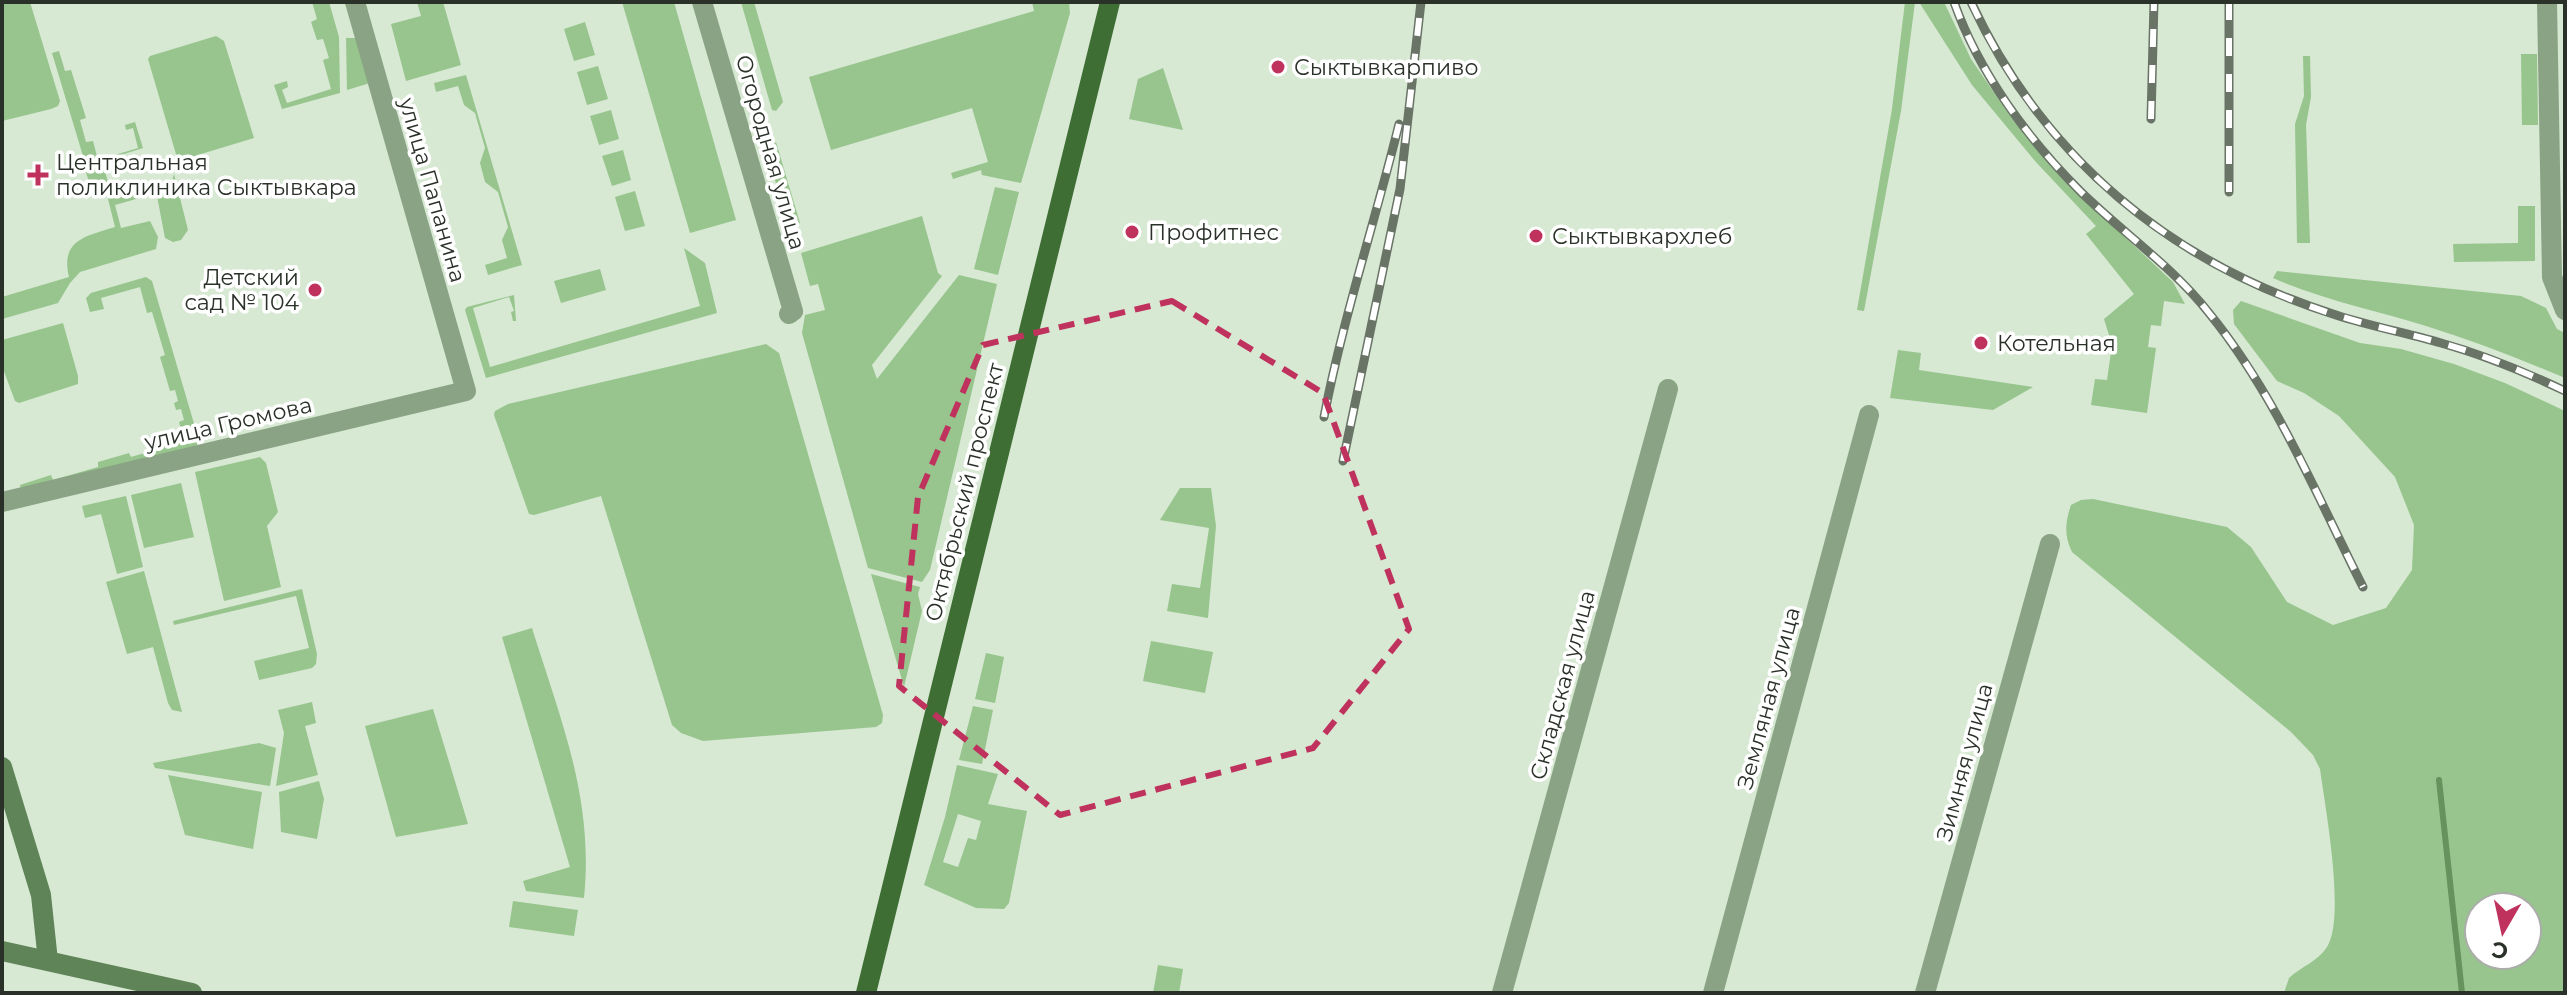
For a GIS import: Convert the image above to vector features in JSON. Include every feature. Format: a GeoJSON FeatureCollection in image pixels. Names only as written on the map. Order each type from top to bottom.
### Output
{"type":"FeatureCollection","features":[{"type":"Feature","properties":{"kind":"main road","name":"Октябрьский проспект"},"geometry":{"type":"LineString","coordinates":[[866,993],[1110,2]]}},
{"type":"Feature","properties":{"kind":"street","name":"улица Папанина"},"geometry":{"type":"LineString","coordinates":[[355,2],[466,391]]}},
{"type":"Feature","properties":{"kind":"street","name":"Огородная улица"},"geometry":{"type":"LineString","coordinates":[[702,2],[793,311],[789,314]]}},
{"type":"Feature","properties":{"kind":"street"},"geometry":{"type":"LineString","coordinates":[[2547,2],[2552,277],[2565,310]]}},
{"type":"Feature","properties":{"kind":"street","name":"Складская улица"},"geometry":{"type":"LineString","coordinates":[[1502,993],[1668,389]]}},
{"type":"Feature","properties":{"kind":"street","name":"улица Громова"},"geometry":{"type":"LineString","coordinates":[[2,502],[466,391]]}},
{"type":"Feature","properties":{"kind":"street","name":"Земляная улица"},"geometry":{"type":"LineString","coordinates":[[1713,993],[1869,415]]}},
{"type":"Feature","properties":{"kind":"street","name":"Зимняя улица"},"geometry":{"type":"LineString","coordinates":[[1925,993],[2050,544]]}},
{"type":"Feature","properties":{"kind":"street"},"geometry":{"type":"LineString","coordinates":[[2,767],[41,895],[48,961]]}},
{"type":"Feature","properties":{"kind":"street"},"geometry":{"type":"LineString","coordinates":[[2,951],[192,993]]}},
{"type":"Feature","properties":{"kind":"highlighted area"},"geometry":{"type":"Polygon","coordinates":[[[1172,301],[1323,393],[1409,629],[1313,748],[1060,815],[899,686],[918,497],[983,345],[1172,301]]]}},
{"type":"Feature","properties":{"kind":"green space"},"geometry":{"type":"Polygon","coordinates":[[[2,2],[30,2],[60,101],[58,106],[51,109],[2,121],[2,2]]]}},
{"type":"Feature","properties":{"kind":"green space"},"geometry":{"type":"Polygon","coordinates":[[[312,2],[329,2],[339,37],[340,93],[282,109],[274,85],[287,81],[288,87],[282,90],[287,103],[331,89],[323,60],[329,58],[323,39],[317,40],[311,22],[317,19],[312,2]]]}},
{"type":"Feature","properties":{"kind":"green space"},"geometry":{"type":"Polygon","coordinates":[[[417,2],[443,2],[461,65],[406,81],[391,24],[421,16],[417,2]]]}},
{"type":"Feature","properties":{"kind":"green space"},"geometry":{"type":"Polygon","coordinates":[[[622,2],[674,2],[736,220],[690,233],[622,2]]]}},
{"type":"Feature","properties":{"kind":"green space"},"geometry":{"type":"Polygon","coordinates":[[[741,2],[754,2],[783,102],[776,111],[772,110],[741,2]]]}},
{"type":"Feature","properties":{"kind":"green space"},"geometry":{"type":"Polygon","coordinates":[[[1032,2],[1069,2],[1070,13],[1021,183],[982,175],[981,170],[953,179],[951,173],[988,162],[972,108],[831,150],[809,77],[1034,11],[1032,2]]]}},
{"type":"Feature","properties":{"kind":"green space"},"geometry":{"type":"Polygon","coordinates":[[[1905,2],[1915,2],[1901,111],[1864,311],[1857,310],[1892,109],[1905,2]]]}},
{"type":"Feature","properties":{"kind":"green space"},"geometry":{"type":"Polygon","coordinates":[[[1919,2],[1944,2],[1971,59],[2006,110],[2063,179],[2173,282],[2185,304],[2164,301],[2161,326],[2151,325],[2148,347],[2156,348],[2147,413],[2091,405],[2095,379],[2107,380],[2112,345],[2104,319],[2134,294],[2086,234],[2096,226],[2035,161],[1972,85],[1919,2]]]}},
{"type":"Feature","properties":{"kind":"green space"},"geometry":{"type":"Polygon","coordinates":[[[585,22],[595,55],[574,61],[564,29],[585,22]]]}},
{"type":"Feature","properties":{"kind":"green space"},"geometry":{"type":"Polygon","coordinates":[[[216,36],[224,41],[254,138],[178,161],[148,59],[216,36]]]}},
{"type":"Feature","properties":{"kind":"green space"},"geometry":{"type":"Polygon","coordinates":[[[346,38],[357,38],[370,83],[347,90],[346,38]]]}},
{"type":"Feature","properties":{"kind":"green space"},"geometry":{"type":"Polygon","coordinates":[[[59,51],[65,71],[71,70],[86,118],[80,120],[86,142],[93,141],[98,160],[138,148],[133,128],[126,130],[125,125],[135,122],[143,148],[86,166],[52,53],[59,51]]]}},
{"type":"Feature","properties":{"kind":"green space"},"geometry":{"type":"Polygon","coordinates":[[[2521,54],[2537,54],[2538,125],[2522,125],[2521,54]]]}},
{"type":"Feature","properties":{"kind":"green space"},"geometry":{"type":"Polygon","coordinates":[[[2303,56],[2310,56],[2311,97],[2306,125],[2310,243],[2297,243],[2295,124],[2304,96],[2303,56]]]}},
{"type":"Feature","properties":{"kind":"green space"},"geometry":{"type":"Polygon","coordinates":[[[598,66],[608,99],[587,105],[577,72],[598,66]]]}},
{"type":"Feature","properties":{"kind":"green space"},"geometry":{"type":"Polygon","coordinates":[[[1163,68],[1183,130],[1129,119],[1138,79],[1163,68]]]}},
{"type":"Feature","properties":{"kind":"green space"},"geometry":{"type":"Polygon","coordinates":[[[466,75],[522,265],[488,275],[485,265],[507,258],[502,240],[508,227],[498,192],[485,182],[480,163],[485,148],[475,113],[464,105],[458,86],[436,92],[434,83],[466,75]]]}},
{"type":"Feature","properties":{"kind":"green space"},"geometry":{"type":"Polygon","coordinates":[[[611,110],[619,139],[599,145],[590,116],[611,110]]]}},
{"type":"Feature","properties":{"kind":"green space"},"geometry":{"type":"Polygon","coordinates":[[[776,142],[800,223],[794,225],[787,221],[767,153],[776,142]]]}},
{"type":"Feature","properties":{"kind":"green space"},"geometry":{"type":"Polygon","coordinates":[[[623,150],[631,180],[612,186],[602,156],[623,150]]]}},
{"type":"Feature","properties":{"kind":"green space"},"geometry":{"type":"Polygon","coordinates":[[[103,164],[112,197],[141,190],[143,197],[115,205],[121,228],[150,221],[158,237],[156,249],[80,272],[58,303],[2,319],[2,297],[69,277],[68,255],[72,247],[85,237],[115,227],[107,195],[92,192],[85,169],[103,164]]]}},
{"type":"Feature","properties":{"kind":"green space"},"geometry":{"type":"Polygon","coordinates":[[[174,174],[188,230],[181,240],[173,242],[165,238],[157,196],[172,181],[174,174]]]}},
{"type":"Feature","properties":{"kind":"green space"},"geometry":{"type":"Polygon","coordinates":[[[995,187],[1019,192],[998,275],[974,269],[995,187]]]}},
{"type":"Feature","properties":{"kind":"green space"},"geometry":{"type":"Polygon","coordinates":[[[635,191],[645,226],[625,231],[615,197],[635,191]]]}},
{"type":"Feature","properties":{"kind":"green space"},"geometry":{"type":"Polygon","coordinates":[[[2518,206],[2535,206],[2535,261],[2454,262],[2453,244],[2518,243],[2518,206]]]}},
{"type":"Feature","properties":{"kind":"green space"},"geometry":{"type":"Polygon","coordinates":[[[922,216],[938,273],[942,276],[872,365],[877,379],[959,275],[997,284],[930,570],[922,582],[868,568],[802,333],[805,315],[825,310],[818,284],[810,286],[801,253],[922,216]]]}},
{"type":"Feature","properties":{"kind":"green space"},"geometry":{"type":"Polygon","coordinates":[[[684,248],[705,263],[717,313],[486,378],[465,310],[467,307],[514,295],[516,321],[513,321],[511,312],[514,311],[509,297],[473,308],[490,367],[700,306],[684,248]]]}},
{"type":"Feature","properties":{"kind":"green space"},"geometry":{"type":"Polygon","coordinates":[[[600,269],[606,290],[561,303],[554,281],[600,269]]]}},
{"type":"Feature","properties":{"kind":"green space"},"geometry":{"type":"Polygon","coordinates":[[[2277,271],[2521,296],[2546,308],[2557,329],[2565,333],[2565,378],[2444,332],[2292,286],[2273,278],[2277,271]]]}},
{"type":"Feature","properties":{"kind":"green space"},"geometry":{"type":"Polygon","coordinates":[[[146,277],[152,281],[198,437],[197,445],[21,490],[20,485],[51,475],[53,480],[98,467],[98,462],[158,449],[157,444],[183,436],[179,422],[184,420],[181,409],[176,410],[174,403],[178,401],[175,390],[170,391],[160,357],[165,355],[152,312],[147,313],[140,287],[101,298],[104,309],[90,312],[86,298],[91,293],[146,277]]]}},
{"type":"Feature","properties":{"kind":"green space"},"geometry":{"type":"Polygon","coordinates":[[[2241,301],[2360,343],[2401,349],[2454,364],[2565,411],[2565,993],[2284,993],[2289,978],[2323,952],[2332,933],[2334,888],[2320,769],[2313,755],[2291,732],[2072,552],[2067,534],[2071,505],[2093,499],[2227,527],[2251,547],[2287,602],[2333,625],[2386,608],[2412,570],[2414,525],[2395,477],[2339,416],[2304,393],[2277,381],[2234,324],[2233,310],[2241,301]]]}},
{"type":"Feature","properties":{"kind":"green space"},"geometry":{"type":"Polygon","coordinates":[[[63,323],[78,384],[19,403],[15,401],[2,366],[2,340],[63,323]]]}},
{"type":"Feature","properties":{"kind":"green space"},"geometry":{"type":"Polygon","coordinates":[[[766,344],[779,353],[883,715],[882,723],[876,727],[703,741],[681,733],[672,725],[601,496],[529,514],[494,415],[495,411],[508,404],[766,344]]]}},
{"type":"Feature","properties":{"kind":"green space"},"geometry":{"type":"Polygon","coordinates":[[[1898,350],[1921,353],[1919,370],[2033,387],[1993,410],[1890,398],[1898,350]]]}},
{"type":"Feature","properties":{"kind":"green space"},"geometry":{"type":"Polygon","coordinates":[[[260,457],[266,463],[278,512],[267,526],[281,587],[224,601],[195,472],[260,457]]]}},
{"type":"Feature","properties":{"kind":"green space"},"geometry":{"type":"Polygon","coordinates":[[[181,483],[194,537],[144,548],[131,495],[181,483]]]}},
{"type":"Feature","properties":{"kind":"green space"},"geometry":{"type":"Polygon","coordinates":[[[1180,488],[1211,488],[1216,526],[1208,618],[1167,611],[1172,584],[1200,588],[1209,528],[1160,520],[1180,488]]]}},
{"type":"Feature","properties":{"kind":"green space"},"geometry":{"type":"Polygon","coordinates":[[[126,496],[143,567],[117,574],[101,514],[85,518],[82,506],[126,496]]]}},
{"type":"Feature","properties":{"kind":"green space"},"geometry":{"type":"Polygon","coordinates":[[[144,571],[182,712],[172,710],[168,703],[153,647],[127,654],[106,582],[144,571]]]}},
{"type":"Feature","properties":{"kind":"green space"},"geometry":{"type":"Polygon","coordinates":[[[871,574],[920,587],[918,594],[922,611],[904,687],[871,574]]]}},
{"type":"Feature","properties":{"kind":"green space"},"geometry":{"type":"Polygon","coordinates":[[[302,589],[317,654],[316,664],[312,668],[259,680],[254,661],[309,648],[296,596],[174,625],[173,621],[302,589]]]}},
{"type":"Feature","properties":{"kind":"green space"},"geometry":{"type":"Polygon","coordinates":[[[532,628],[564,728],[580,794],[586,862],[584,898],[526,891],[523,881],[570,867],[502,637],[532,628]]]}},
{"type":"Feature","properties":{"kind":"green space"},"geometry":{"type":"Polygon","coordinates":[[[1151,641],[1213,652],[1205,693],[1143,681],[1151,641]]]}},
{"type":"Feature","properties":{"kind":"green space"},"geometry":{"type":"Polygon","coordinates":[[[986,653],[1004,657],[995,703],[975,699],[986,653]]]}},
{"type":"Feature","properties":{"kind":"green space"},"geometry":{"type":"Polygon","coordinates":[[[312,702],[316,723],[305,726],[318,775],[276,786],[284,733],[278,710],[312,702]]]}},
{"type":"Feature","properties":{"kind":"green space"},"geometry":{"type":"Polygon","coordinates":[[[973,706],[993,710],[982,764],[959,760],[973,706]]]}},
{"type":"Feature","properties":{"kind":"green space"},"geometry":{"type":"Polygon","coordinates":[[[433,709],[468,824],[396,837],[365,726],[433,709]]]}},
{"type":"Feature","properties":{"kind":"green space"},"geometry":{"type":"Polygon","coordinates":[[[259,743],[276,748],[270,786],[155,768],[153,763],[259,743]]]}},
{"type":"Feature","properties":{"kind":"green space"},"geometry":{"type":"Polygon","coordinates":[[[957,765],[998,774],[988,804],[1027,811],[1009,903],[1004,909],[976,908],[924,885],[957,765]],[[958,814],[943,862],[958,867],[968,838],[976,840],[981,821],[958,814]]]}},
{"type":"Feature","properties":{"kind":"green space"},"geometry":{"type":"Polygon","coordinates":[[[168,775],[262,792],[253,849],[185,835],[168,775]]]}},
{"type":"Feature","properties":{"kind":"green space"},"geometry":{"type":"Polygon","coordinates":[[[319,781],[324,799],[317,839],[281,832],[279,792],[319,781]]]}},
{"type":"Feature","properties":{"kind":"green space"},"geometry":{"type":"Polygon","coordinates":[[[513,901],[578,910],[574,936],[509,927],[513,901]]]}},
{"type":"Feature","properties":{"kind":"green space"},"geometry":{"type":"Polygon","coordinates":[[[1158,965],[1183,969],[1179,993],[1153,993],[1158,965]]]}},
{"type":"Feature","properties":{"kind":"waterway"},"geometry":{"type":"LineString","coordinates":[[2439,780],[2462,993]]}},
{"type":"Feature","properties":{"kind":"railway"},"geometry":{"type":"LineString","coordinates":[[1343,461],[1400,189],[1421,2]]}},
{"type":"Feature","properties":{"kind":"railway"},"geometry":{"type":"LineString","coordinates":[[1954,2],[1991,79],[2042,150],[2081,192],[2180,280],[2233,344],[2293,446],[2363,587]]}},
{"type":"Feature","properties":{"kind":"railway"},"geometry":{"type":"LineString","coordinates":[[1971,2],[2001,58],[2036,110],[2075,156],[2119,198],[2167,235],[2220,266],[2276,293],[2349,319],[2473,353],[2565,391]]}},
{"type":"Feature","properties":{"kind":"railway"},"geometry":{"type":"LineString","coordinates":[[2151,119],[2154,2]]}},
{"type":"Feature","properties":{"kind":"railway"},"geometry":{"type":"LineString","coordinates":[[2229,2],[2229,192]]}},
{"type":"Feature","properties":{"kind":"railway"},"geometry":{"type":"LineString","coordinates":[[1324,417],[1340,343],[1399,124]]}},
{"type":"Feature","properties":{"kind":"place","name":"Сыктывкарпиво"},"geometry":{"type":"Point","coordinates":[1278,67]}},
{"type":"Feature","properties":{"kind":"place","name":"Центральная поликлиника Сыктывкара"},"geometry":{"type":"Point","coordinates":[38,175]}},
{"type":"Feature","properties":{"kind":"place","name":"Профитнес"},"geometry":{"type":"Point","coordinates":[1132,232]}},
{"type":"Feature","properties":{"kind":"place","name":"Сыктывкархлеб"},"geometry":{"type":"Point","coordinates":[1536,236]}},
{"type":"Feature","properties":{"kind":"place","name":"Детский сад № 104"},"geometry":{"type":"Point","coordinates":[315,290]}},
{"type":"Feature","properties":{"kind":"place","name":"Котельная"},"geometry":{"type":"Point","coordinates":[1981,343]}}]}
